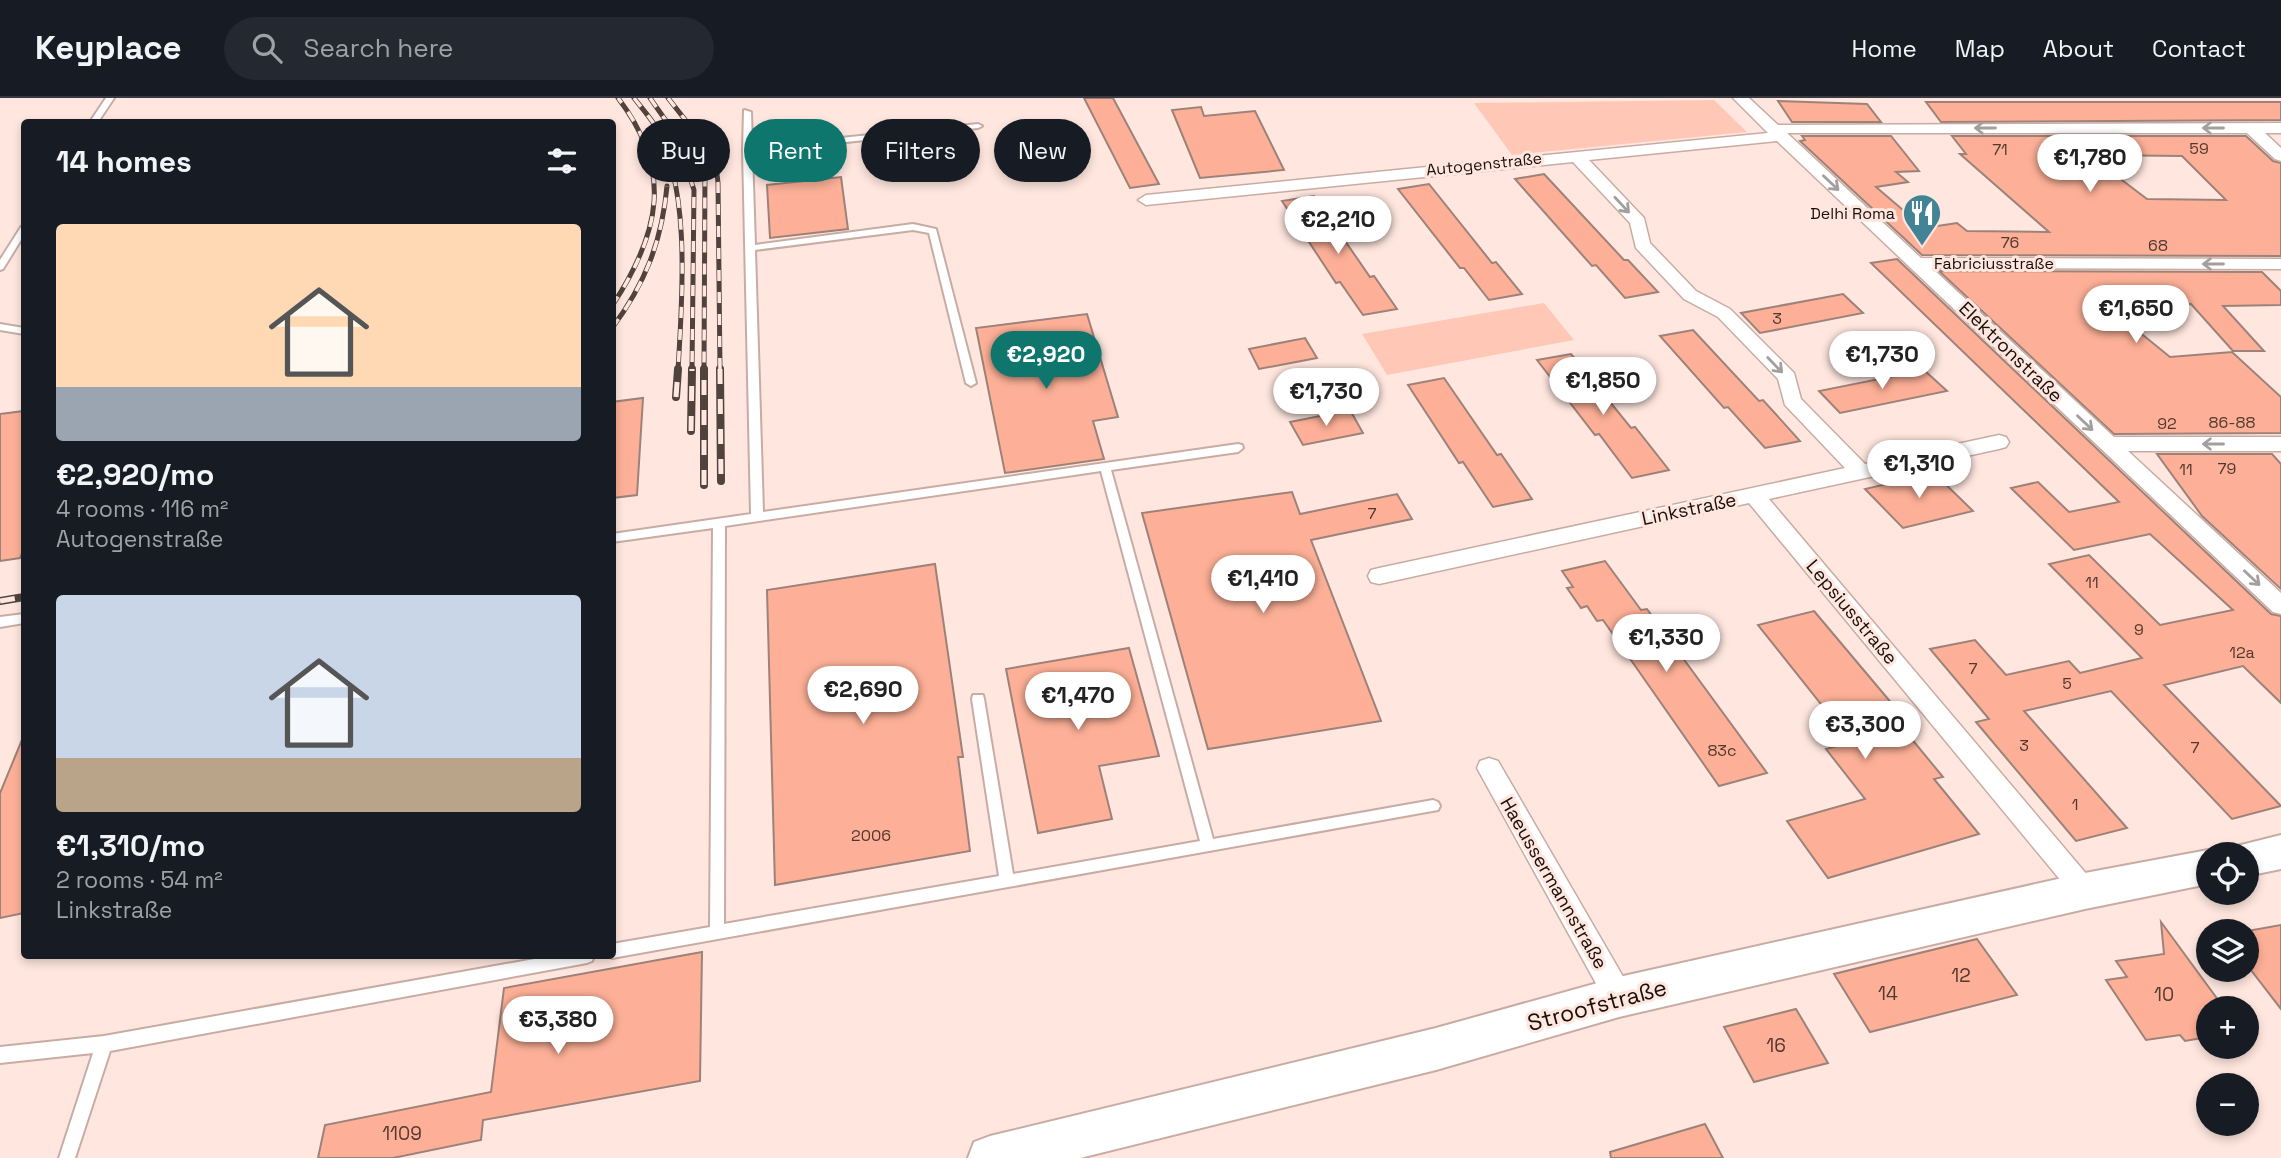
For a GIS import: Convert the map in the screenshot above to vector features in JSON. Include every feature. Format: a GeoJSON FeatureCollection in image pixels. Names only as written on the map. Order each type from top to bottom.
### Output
{"type":"FeatureCollection","features":[{"type":"Feature","properties":{"kind":"street","name":"Elektronstraße"},"geometry":{"type":"LineString","coordinates":[[1740,98],[2281,606]]}},
{"type":"Feature","properties":{"kind":"street"},"geometry":{"type":"LineString","coordinates":[[2251,128],[2281,156]]}},
{"type":"Feature","properties":{"kind":"street","name":"Autogenstraße"},"geometry":{"type":"LineString","coordinates":[[1146,200],[1778,133],[2281,128]]}},
{"type":"Feature","properties":{"kind":"street"},"geometry":{"type":"LineString","coordinates":[[1575,155],[1638,222],[1642,244],[1690,295],[1724,313],[1787,377],[1792,401],[1861,472]]}},
{"type":"Feature","properties":{"kind":"street","name":"Fabriciusstraße"},"geometry":{"type":"LineString","coordinates":[[1917,263],[2281,264]]}},
{"type":"Feature","properties":{"kind":"street","name":"Linkstraße"},"geometry":{"type":"LineString","coordinates":[[1379,576],[1999,442]]}},
{"type":"Feature","properties":{"kind":"street"},"geometry":{"type":"LineString","coordinates":[[2108,444],[2281,444]]}},
{"type":"Feature","properties":{"kind":"street","name":"Lepsiusstraße"},"geometry":{"type":"LineString","coordinates":[[1754,495],[2085,891]]}},
{"type":"Feature","properties":{"kind":"street","name":"Haeussermannstraße"},"geometry":{"type":"LineString","coordinates":[[1489,768],[1619,997]]}},
{"type":"Feature","properties":{"kind":"street"},"geometry":{"type":"LineString","coordinates":[[2259,857],[2281,852]]}},
{"type":"Feature","properties":{"kind":"street","name":"Stroofstraße"},"geometry":{"type":"LineString","coordinates":[[990,1158],[1436,1049],[1619,997],[2085,891],[2196,869]]}},
{"type":"Feature","properties":{"kind":"lane"},"geometry":{"type":"LineString","coordinates":[[96,119],[110,98]]}},
{"type":"Feature","properties":{"kind":"lane"},"geometry":{"type":"LineString","coordinates":[[747,112],[747,119]]}},
{"type":"Feature","properties":{"kind":"lane"},"geometry":{"type":"LineString","coordinates":[[748,182],[757,517]]}},
{"type":"Feature","properties":{"kind":"lane"},"geometry":{"type":"LineString","coordinates":[[750,248],[913,228],[933,231],[971,383]]}},
{"type":"Feature","properties":{"kind":"lane"},"geometry":{"type":"LineString","coordinates":[[0,267],[21,234]]}},
{"type":"Feature","properties":{"kind":"lane"},"geometry":{"type":"LineString","coordinates":[[0,327],[21,330]]}},
{"type":"Feature","properties":{"kind":"lane"},"geometry":{"type":"LineString","coordinates":[[616,537],[1238,448]]}},
{"type":"Feature","properties":{"kind":"lane"},"geometry":{"type":"LineString","coordinates":[[1105,467],[1208,846]]}},
{"type":"Feature","properties":{"kind":"lane"},"geometry":{"type":"LineString","coordinates":[[717,932],[719,523]]}},
{"type":"Feature","properties":{"kind":"lane"},"geometry":{"type":"LineString","coordinates":[[0,622],[21,619]]}},
{"type":"Feature","properties":{"kind":"lane"},"geometry":{"type":"LineString","coordinates":[[978,699],[1007,881]]}},
{"type":"Feature","properties":{"kind":"lane"},"geometry":{"type":"LineString","coordinates":[[616,950],[1433,806]]}},
{"type":"Feature","properties":{"kind":"lane"},"geometry":{"type":"LineString","coordinates":[[0,1055],[104,1044],[571,959]]}},
{"type":"Feature","properties":{"kind":"lane"},"geometry":{"type":"LineString","coordinates":[[67,1158],[104,1044]]}},
{"type":"Feature","properties":{"kind":"shaded area"},"geometry":{"type":"Polygon","coordinates":[[[1714,100],[1747,132],[1512,155],[1474,103],[1714,100]]]}},
{"type":"Feature","properties":{"kind":"shaded area"},"geometry":{"type":"Polygon","coordinates":[[[1544,303],[1574,340],[1387,375],[1362,334],[1544,303]]]}},
{"type":"Feature","properties":{"kind":"building"},"geometry":{"type":"Polygon","coordinates":[[[1084,98],[1113,98],[1159,184],[1130,188],[1084,98]]]}},
{"type":"Feature","properties":{"kind":"building"},"geometry":{"type":"Polygon","coordinates":[[[1778,101],[1867,104],[1881,122],[1792,122],[1778,101]]]}},
{"type":"Feature","properties":{"kind":"building"},"geometry":{"type":"Polygon","coordinates":[[[1926,102],[2281,102],[2281,120],[1941,122],[1926,102]]]}},
{"type":"Feature","properties":{"kind":"building"},"geometry":{"type":"Polygon","coordinates":[[[1201,107],[1204,116],[1255,111],[1284,170],[1200,178],[1172,110],[1201,107]]]}},
{"type":"Feature","properties":{"kind":"building"},"geometry":{"type":"Polygon","coordinates":[[[1802,136],[1891,136],[1919,171],[1896,172],[1908,182],[1876,187],[1924,228],[1957,223],[1967,231],[2049,232],[1960,154],[1966,154],[1952,136],[2246,136],[2273,161],[2281,163],[2281,256],[1922,255],[1800,141],[1805,140],[1802,136]],[[2089,155],[2147,199],[2226,200],[2182,156],[2089,155]]]}},
{"type":"Feature","properties":{"kind":"building"},"geometry":{"type":"Polygon","coordinates":[[[1544,174],[1624,260],[1628,260],[1658,292],[1625,298],[1596,265],[1592,266],[1515,179],[1544,174]]]}},
{"type":"Feature","properties":{"kind":"building"},"geometry":{"type":"Polygon","coordinates":[[[842,182],[848,229],[770,238],[767,185],[842,182]]]}},
{"type":"Feature","properties":{"kind":"building"},"geometry":{"type":"Polygon","coordinates":[[[1429,184],[1492,263],[1496,262],[1522,294],[1489,300],[1464,268],[1460,268],[1398,189],[1429,184]]]}},
{"type":"Feature","properties":{"kind":"building"},"geometry":{"type":"Polygon","coordinates":[[[1314,196],[1370,277],[1374,276],[1397,309],[1363,315],[1340,282],[1336,283],[1282,201],[1314,196]]]}},
{"type":"Feature","properties":{"kind":"building"},"geometry":{"type":"Polygon","coordinates":[[[1897,259],[2271,614],[2281,616],[2281,703],[2243,666],[2164,685],[2281,806],[2232,819],[2111,691],[2024,711],[2127,828],[2076,841],[1976,722],[1989,719],[1930,649],[1975,640],[2006,675],[2069,661],[2080,673],[2142,658],[2049,564],[2089,555],[2160,625],[2233,610],[2150,534],[2074,550],[2011,488],[2038,482],[2069,512],[2119,502],[1871,263],[1897,259]]]}},
{"type":"Feature","properties":{"kind":"building"},"geometry":{"type":"Polygon","coordinates":[[[1939,271],[2262,272],[2281,291],[2281,305],[2223,306],[2264,351],[2233,351],[2191,304],[2106,305],[2170,357],[2232,352],[2281,397],[2281,433],[2114,434],[1939,271]]]}},
{"type":"Feature","properties":{"kind":"building"},"geometry":{"type":"Polygon","coordinates":[[[1843,294],[1863,313],[1760,333],[1741,313],[1843,294]]]}},
{"type":"Feature","properties":{"kind":"building"},"geometry":{"type":"Polygon","coordinates":[[[1087,314],[1118,417],[1093,421],[1104,459],[1005,473],[976,328],[1087,314]]]}},
{"type":"Feature","properties":{"kind":"building"},"geometry":{"type":"Polygon","coordinates":[[[1693,330],[1800,441],[1765,448],[1728,407],[1724,408],[1660,336],[1693,330]]]}},
{"type":"Feature","properties":{"kind":"building"},"geometry":{"type":"Polygon","coordinates":[[[1305,338],[1317,358],[1259,369],[1249,349],[1305,338]]]}},
{"type":"Feature","properties":{"kind":"building"},"geometry":{"type":"Polygon","coordinates":[[[1571,354],[1669,470],[1632,478],[1537,360],[1571,354]]]}},
{"type":"Feature","properties":{"kind":"building"},"geometry":{"type":"Polygon","coordinates":[[[1924,370],[1947,391],[1840,413],[1819,391],[1924,370]]]}},
{"type":"Feature","properties":{"kind":"building"},"geometry":{"type":"Polygon","coordinates":[[[1444,378],[1497,455],[1501,454],[1532,499],[1493,507],[1463,462],[1459,463],[1408,385],[1444,378]]]}},
{"type":"Feature","properties":{"kind":"building"},"geometry":{"type":"Polygon","coordinates":[[[643,398],[637,495],[616,498],[616,401],[643,398]]]}},
{"type":"Feature","properties":{"kind":"building"},"geometry":{"type":"Polygon","coordinates":[[[1350,410],[1363,433],[1303,445],[1290,422],[1350,410]]]}},
{"type":"Feature","properties":{"kind":"building"},"geometry":{"type":"Polygon","coordinates":[[[21,411],[21,556],[20,558],[0,561],[0,414],[21,411]]]}},
{"type":"Feature","properties":{"kind":"building"},"geometry":{"type":"Polygon","coordinates":[[[2157,454],[2272,454],[2281,464],[2281,589],[2202,516],[2157,454]]]}},
{"type":"Feature","properties":{"kind":"building"},"geometry":{"type":"Polygon","coordinates":[[[1934,473],[1973,511],[1903,528],[1865,489],[1934,473]]]}},
{"type":"Feature","properties":{"kind":"building"},"geometry":{"type":"Polygon","coordinates":[[[1292,492],[1300,514],[1397,494],[1412,519],[1311,540],[1381,721],[1208,749],[1142,513],[1292,492]]]}},
{"type":"Feature","properties":{"kind":"building"},"geometry":{"type":"Polygon","coordinates":[[[1605,561],[1641,610],[1647,609],[1767,773],[1719,786],[1603,620],[1597,621],[1587,606],[1581,608],[1567,588],[1573,587],[1562,571],[1605,561]]]}},
{"type":"Feature","properties":{"kind":"building"},"geometry":{"type":"Polygon","coordinates":[[[935,564],[963,757],[958,757],[970,851],[775,885],[767,590],[935,564]]]}},
{"type":"Feature","properties":{"kind":"building"},"geometry":{"type":"Polygon","coordinates":[[[1814,611],[1909,724],[1901,726],[1943,777],[1934,779],[1979,834],[1828,878],[1787,821],[1865,799],[1826,749],[1851,742],[1758,625],[1814,611]]]}},
{"type":"Feature","properties":{"kind":"building"},"geometry":{"type":"Polygon","coordinates":[[[1129,648],[1159,756],[1099,766],[1112,819],[1038,833],[1006,669],[1129,648]]]}},
{"type":"Feature","properties":{"kind":"building"},"geometry":{"type":"Polygon","coordinates":[[[21,742],[21,914],[0,918],[0,793],[21,742]]]}},
{"type":"Feature","properties":{"kind":"building"},"geometry":{"type":"Polygon","coordinates":[[[2161,922],[2196,970],[2196,982],[2205,982],[2215,996],[2196,996],[2196,1039],[2185,1041],[2180,1035],[2146,1040],[2106,980],[2127,977],[2116,961],[2164,954],[2161,922]]]}},
{"type":"Feature","properties":{"kind":"building"},"geometry":{"type":"Polygon","coordinates":[[[2281,925],[2281,1009],[2259,981],[2259,929],[2281,925]]]}},
{"type":"Feature","properties":{"kind":"building"},"geometry":{"type":"Polygon","coordinates":[[[1977,939],[2017,995],[1870,1032],[1834,974],[1977,939]]]}},
{"type":"Feature","properties":{"kind":"building"},"geometry":{"type":"Polygon","coordinates":[[[702,952],[700,1081],[483,1120],[481,1140],[393,1158],[318,1158],[325,1125],[491,1092],[504,988],[702,952]]]}},
{"type":"Feature","properties":{"kind":"building"},"geometry":{"type":"Polygon","coordinates":[[[1796,1009],[1828,1063],[1754,1082],[1724,1027],[1796,1009]]]}},
{"type":"Feature","properties":{"kind":"building"},"geometry":{"type":"Polygon","coordinates":[[[1705,1124],[1723,1158],[1611,1158],[1610,1152],[1705,1124]]]}},
{"type":"Feature","properties":{"kind":"railway"},"geometry":{"type":"LineString","coordinates":[[616,299],[641,253],[650,227],[654,202],[653,177],[647,151],[636,125],[618,98]]}},
{"type":"Feature","properties":{"kind":"railway"},"geometry":{"type":"LineString","coordinates":[[634,98],[654,124],[666,150],[674,179],[682,244],[678,370]]}},
{"type":"Feature","properties":{"kind":"railway"},"geometry":{"type":"LineString","coordinates":[[650,98],[676,135],[694,190],[692,370]]}},
{"type":"Feature","properties":{"kind":"railway"},"geometry":{"type":"LineString","coordinates":[[668,98],[694,131],[705,168],[704,370]]}},
{"type":"Feature","properties":{"kind":"railway"},"geometry":{"type":"LineString","coordinates":[[718,182],[720,370]]}},
{"type":"Feature","properties":{"kind":"railway"},"geometry":{"type":"LineString","coordinates":[[616,323],[634,295],[650,261],[661,225],[667,186]]}},
{"type":"Feature","properties":{"kind":"railway"},"geometry":{"type":"LineString","coordinates":[[676,397],[678,369]]}},
{"type":"Feature","properties":{"kind":"railway"},"geometry":{"type":"LineString","coordinates":[[691,431],[692,369]]}},
{"type":"Feature","properties":{"kind":"railway"},"geometry":{"type":"LineString","coordinates":[[720,369],[721,481]]}},
{"type":"Feature","properties":{"kind":"railway"},"geometry":{"type":"LineString","coordinates":[[704,370],[704,485]]}},
{"type":"Feature","properties":{"kind":"railway"},"geometry":{"type":"LineString","coordinates":[[0,601],[21,598]]}},
{"type":"Feature","properties":{"kind":"place","name":"Delhi Roma"},"geometry":{"type":"Point","coordinates":[1922,247]}}]}
